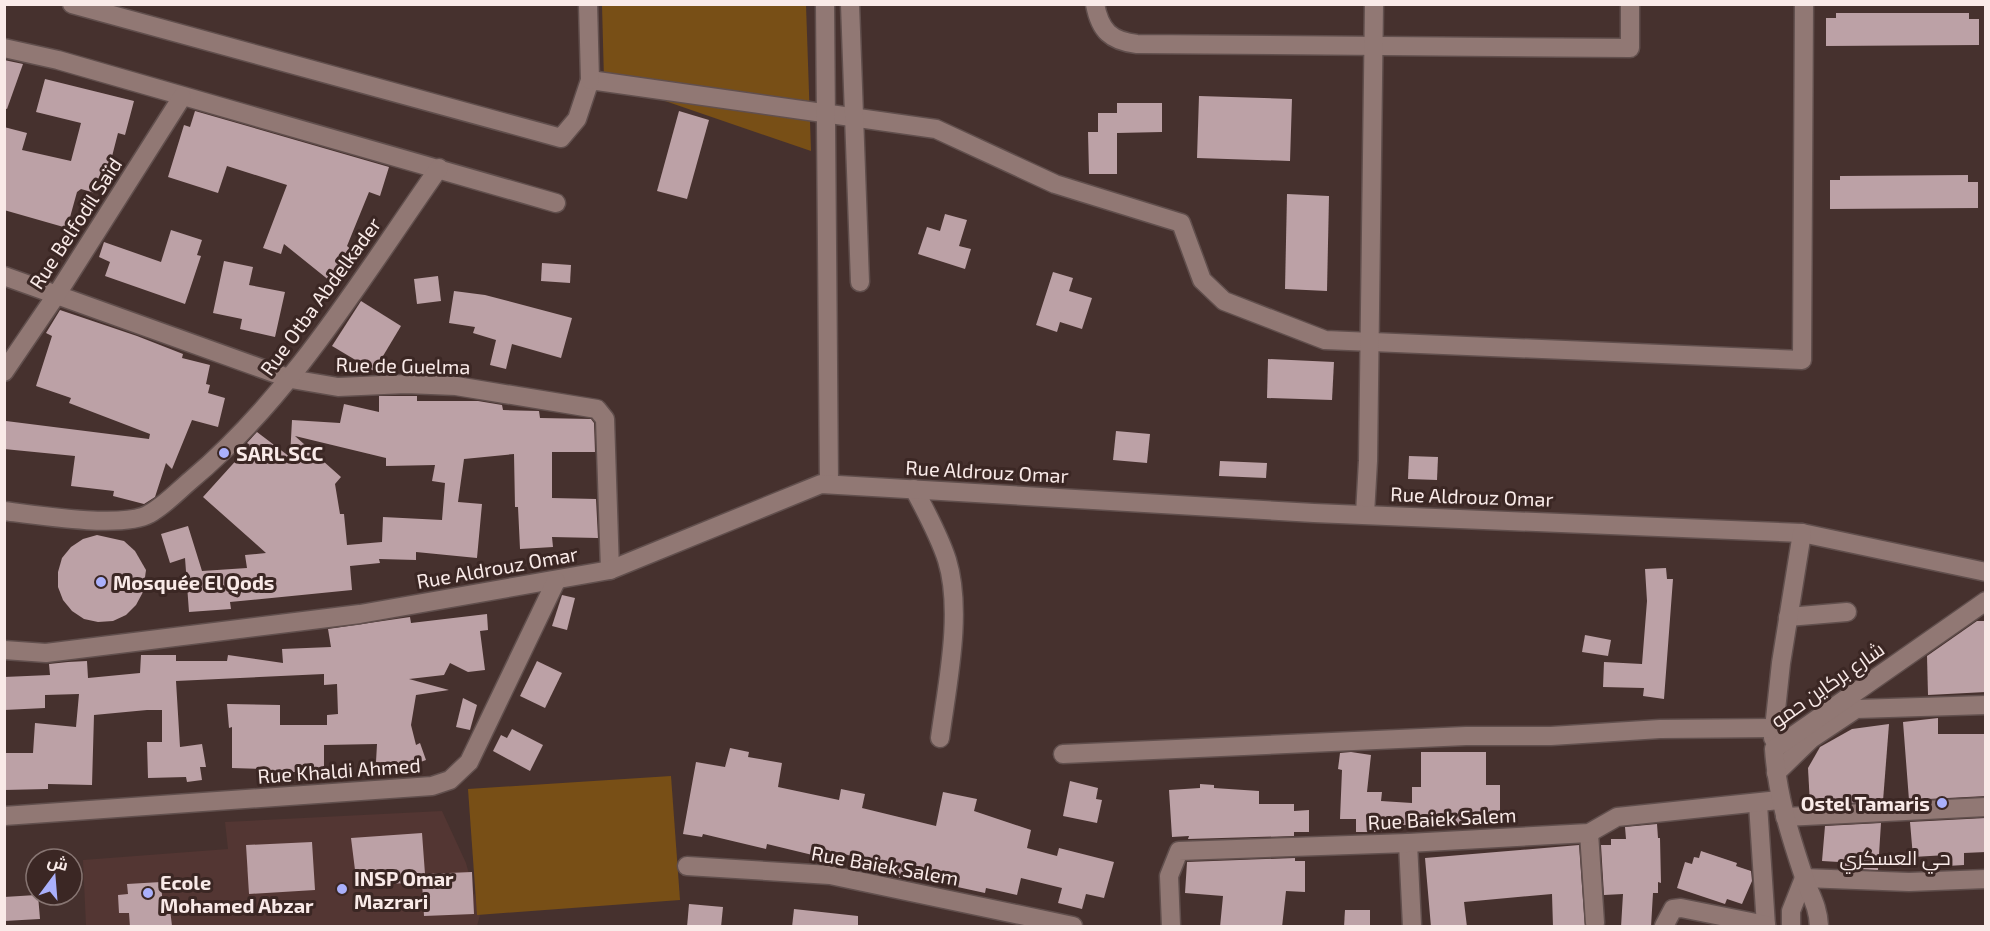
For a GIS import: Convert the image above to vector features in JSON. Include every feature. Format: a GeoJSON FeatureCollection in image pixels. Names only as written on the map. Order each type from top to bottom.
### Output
{"type":"FeatureCollection","features":[{"type":"Feature","properties":{"kind":"street"},"geometry":{"type":"LineString","coordinates":[[72,4],[561,138],[577,119],[590,80],[588,4]]}},
{"type":"Feature","properties":{"kind":"street"},"geometry":{"type":"LineString","coordinates":[[825,4],[829,484]]}},
{"type":"Feature","properties":{"kind":"street"},"geometry":{"type":"LineString","coordinates":[[849,4],[860,282]]}},
{"type":"Feature","properties":{"kind":"street"},"geometry":{"type":"LineString","coordinates":[[1095,4],[1099,21],[1106,35],[1123,43],[1629,48],[1630,4]]}},
{"type":"Feature","properties":{"kind":"street"},"geometry":{"type":"LineString","coordinates":[[1365,514],[1370,342],[1374,4]]}},
{"type":"Feature","properties":{"kind":"street"},"geometry":{"type":"LineString","coordinates":[[590,80],[936,129],[1055,184],[1181,224],[1202,280],[1224,301],[1326,340],[1802,360],[1804,4]]}},
{"type":"Feature","properties":{"kind":"street"},"geometry":{"type":"LineString","coordinates":[[4,48],[58,60],[556,203]]}},
{"type":"Feature","properties":{"kind":"street","name":"Rue Belfodil Saïd"},"geometry":{"type":"LineString","coordinates":[[4,372],[57,294],[182,97]]}},
{"type":"Feature","properties":{"kind":"street","name":"Rue Otba Abdelkader"},"geometry":{"type":"LineString","coordinates":[[4,511],[53,518],[127,520],[148,515],[213,461],[291,379],[439,168]]}},
{"type":"Feature","properties":{"kind":"street","name":"Rue de Guelma"},"geometry":{"type":"LineString","coordinates":[[4,276],[291,379],[338,387],[406,384],[456,386],[597,409],[605,419],[610,570]]}},
{"type":"Feature","properties":{"kind":"street","name":"Rue Aldrouz Omar"},"geometry":{"type":"LineString","coordinates":[[4,650],[46,653],[81,649],[360,614],[556,581],[610,570],[821,484],[1365,514],[1802,533],[1986,572]]}},
{"type":"Feature","properties":{"kind":"street"},"geometry":{"type":"LineString","coordinates":[[915,489],[935,528],[948,562],[955,629],[940,738]]}},
{"type":"Feature","properties":{"kind":"street"},"geometry":{"type":"LineString","coordinates":[[1774,749],[1773,728],[1802,533]]}},
{"type":"Feature","properties":{"kind":"street","name":"Rue Khaldi Ahmed"},"geometry":{"type":"LineString","coordinates":[[4,816],[432,786],[450,780],[469,762],[556,581]]}},
{"type":"Feature","properties":{"kind":"street","name":"شارع بركاين حمو"},"geometry":{"type":"LineString","coordinates":[[1819,927],[1818,909],[1804,878],[1782,808],[1774,749],[1986,601]]}},
{"type":"Feature","properties":{"kind":"street"},"geometry":{"type":"LineString","coordinates":[[1788,617],[1847,612]]}},
{"type":"Feature","properties":{"kind":"street"},"geometry":{"type":"LineString","coordinates":[[1829,711],[1986,705]]}},
{"type":"Feature","properties":{"kind":"street"},"geometry":{"type":"LineString","coordinates":[[1776,773],[1811,739],[1856,709]]}},
{"type":"Feature","properties":{"kind":"street"},"geometry":{"type":"LineString","coordinates":[[1063,754],[1466,736],[1551,736],[1660,729],[1773,728]]}},
{"type":"Feature","properties":{"kind":"street"},"geometry":{"type":"LineString","coordinates":[[1664,927],[1673,909],[1681,908],[1766,926],[1758,804]]}},
{"type":"Feature","properties":{"kind":"street","name":"Rue Baiek Salem"},"geometry":{"type":"LineString","coordinates":[[1171,927],[1169,876],[1179,851],[1407,843],[1589,833],[1617,817],[1758,804],[1782,808],[1986,807]]}},
{"type":"Feature","properties":{"kind":"street"},"geometry":{"type":"LineString","coordinates":[[1589,833],[1595,923]]}},
{"type":"Feature","properties":{"kind":"street"},"geometry":{"type":"LineString","coordinates":[[1407,843],[1412,927]]}},
{"type":"Feature","properties":{"kind":"street","name":"Rue Baiek Salem"},"geometry":{"type":"LineString","coordinates":[[687,866],[830,875],[1073,927]]}},
{"type":"Feature","properties":{"kind":"street"},"geometry":{"type":"LineString","coordinates":[[1791,927],[1791,912],[1804,878]]}},
{"type":"Feature","properties":{"kind":"street","name":"حي العسكري"},"geometry":{"type":"LineString","coordinates":[[1804,878],[1909,882],[1986,879]]}},
{"type":"Feature","properties":{"kind":"shaded area"},"geometry":{"type":"Polygon","coordinates":[[[602,5],[806,5],[811,151],[604,80],[602,5]]]}},
{"type":"Feature","properties":{"kind":"shaded area"},"geometry":{"type":"Polygon","coordinates":[[[671,776],[680,900],[477,915],[468,789],[671,776]]]}},
{"type":"Feature","properties":{"kind":"shaded area","name":"INSP Omar Mazrari"},"geometry":{"type":"Polygon","coordinates":[[[442,811],[466,863],[480,915],[477,926],[86,926],[84,860],[228,849],[225,822],[442,811]]]}},
{"type":"Feature","properties":{"kind":"building"},"geometry":{"type":"Polygon","coordinates":[[[1836,13],[1969,13],[1969,19],[1979,19],[1979,45],[1826,46],[1826,18],[1836,18],[1836,13]]]}},
{"type":"Feature","properties":{"kind":"building"},"geometry":{"type":"Polygon","coordinates":[[[4,60],[23,64],[7,109],[4,108],[4,60]]]}},
{"type":"Feature","properties":{"kind":"building"},"geometry":{"type":"Polygon","coordinates":[[[45,79],[134,101],[125,135],[118,133],[108,172],[101,171],[95,193],[81,189],[77,192],[67,228],[4,210],[4,127],[27,133],[22,150],[71,161],[81,123],[36,112],[45,79]]]}},
{"type":"Feature","properties":{"kind":"building"},"geometry":{"type":"Polygon","coordinates":[[[1199,96],[1292,99],[1290,161],[1197,158],[1199,96]]]}},
{"type":"Feature","properties":{"kind":"building"},"geometry":{"type":"Polygon","coordinates":[[[1117,103],[1162,103],[1162,132],[1117,133],[1117,174],[1089,174],[1088,132],[1098,132],[1098,113],[1117,113],[1117,103]]]}},
{"type":"Feature","properties":{"kind":"building"},"geometry":{"type":"Polygon","coordinates":[[[195,111],[389,167],[380,196],[369,192],[347,246],[354,252],[330,281],[284,244],[281,254],[263,248],[287,185],[227,166],[218,193],[168,177],[184,125],[190,127],[195,111]]]}},
{"type":"Feature","properties":{"kind":"building"},"geometry":{"type":"Polygon","coordinates":[[[679,111],[709,120],[687,199],[657,191],[679,111]]]}},
{"type":"Feature","properties":{"kind":"building"},"geometry":{"type":"Polygon","coordinates":[[[1968,175],[1968,182],[1978,182],[1978,208],[1830,209],[1830,180],[1840,180],[1840,176],[1968,175]]]}},
{"type":"Feature","properties":{"kind":"building"},"geometry":{"type":"Polygon","coordinates":[[[1287,194],[1329,196],[1327,291],[1285,289],[1287,194]]]}},
{"type":"Feature","properties":{"kind":"building"},"geometry":{"type":"Polygon","coordinates":[[[945,214],[967,220],[959,246],[971,249],[965,269],[918,254],[927,227],[940,231],[945,214]]]}},
{"type":"Feature","properties":{"kind":"building"},"geometry":{"type":"Polygon","coordinates":[[[171,230],[202,240],[197,255],[201,256],[185,304],[105,276],[110,262],[99,257],[104,242],[161,262],[171,230]]]}},
{"type":"Feature","properties":{"kind":"building"},"geometry":{"type":"Polygon","coordinates":[[[224,261],[253,267],[249,285],[285,292],[275,337],[240,329],[242,319],[213,313],[224,261]]]}},
{"type":"Feature","properties":{"kind":"building"},"geometry":{"type":"Polygon","coordinates":[[[542,263],[571,265],[570,283],[541,281],[542,263]]]}},
{"type":"Feature","properties":{"kind":"building"},"geometry":{"type":"Polygon","coordinates":[[[1053,272],[1073,278],[1069,291],[1092,298],[1082,329],[1060,322],[1057,332],[1036,325],[1053,272]]]}},
{"type":"Feature","properties":{"kind":"building"},"geometry":{"type":"Polygon","coordinates":[[[438,276],[441,301],[417,304],[414,279],[438,276]]]}},
{"type":"Feature","properties":{"kind":"building"},"geometry":{"type":"Polygon","coordinates":[[[454,291],[485,295],[572,318],[561,358],[512,344],[506,369],[490,365],[496,340],[473,333],[475,327],[449,323],[454,291]]]}},
{"type":"Feature","properties":{"kind":"building"},"geometry":{"type":"Polygon","coordinates":[[[361,301],[401,326],[374,371],[332,346],[361,301]]]}},
{"type":"Feature","properties":{"kind":"building"},"geometry":{"type":"Polygon","coordinates":[[[60,310],[183,354],[182,358],[210,365],[206,384],[210,385],[208,393],[225,398],[218,427],[192,420],[172,469],[166,463],[155,497],[144,504],[113,496],[114,491],[71,486],[75,456],[4,449],[6,421],[149,439],[150,434],[69,403],[71,398],[36,386],[52,336],[46,333],[60,310]]]}},
{"type":"Feature","properties":{"kind":"building"},"geometry":{"type":"Polygon","coordinates":[[[1268,359],[1334,362],[1332,400],[1267,398],[1268,359]]]}},
{"type":"Feature","properties":{"kind":"building"},"geometry":{"type":"Polygon","coordinates":[[[379,396],[417,396],[417,401],[478,401],[502,405],[503,410],[539,411],[540,418],[591,419],[594,423],[595,452],[552,452],[552,498],[596,499],[598,538],[552,537],[553,547],[520,549],[518,507],[515,507],[514,454],[464,459],[458,502],[482,504],[477,558],[416,552],[416,560],[379,559],[380,563],[350,566],[352,590],[230,602],[231,609],[189,612],[185,558],[170,563],[161,534],[188,526],[202,571],[247,568],[245,555],[266,553],[203,497],[250,445],[247,443],[257,432],[290,457],[292,420],[340,423],[344,404],[379,412],[379,396]],[[295,436],[341,477],[335,484],[340,514],[344,514],[347,545],[382,542],[383,517],[442,520],[445,483],[432,481],[435,465],[386,466],[386,458],[295,436]]]}},
{"type":"Feature","properties":{"kind":"building"},"geometry":{"type":"Polygon","coordinates":[[[1116,431],[1150,434],[1147,463],[1113,460],[1116,431]]]}},
{"type":"Feature","properties":{"kind":"building"},"geometry":{"type":"Polygon","coordinates":[[[1409,456],[1438,457],[1437,480],[1408,479],[1409,456]]]}},
{"type":"Feature","properties":{"kind":"building"},"geometry":{"type":"Polygon","coordinates":[[[1220,461],[1267,463],[1266,478],[1219,476],[1220,461]]]}},
{"type":"Feature","properties":{"kind":"building","name":"Mosquée El Qods"},"geometry":{"type":"Polygon","coordinates":[[[97,535],[124,541],[135,551],[146,570],[143,592],[136,605],[126,615],[113,621],[98,622],[84,619],[72,611],[63,600],[58,587],[58,572],[62,558],[71,547],[83,539],[97,535]]]}},
{"type":"Feature","properties":{"kind":"building"},"geometry":{"type":"Polygon","coordinates":[[[1666,568],[1667,579],[1673,579],[1664,699],[1643,696],[1644,688],[1603,687],[1604,662],[1642,664],[1647,601],[1645,569],[1666,568]]]}},
{"type":"Feature","properties":{"kind":"building"},"geometry":{"type":"Polygon","coordinates":[[[562,595],[575,598],[567,630],[552,626],[562,595]]]}},
{"type":"Feature","properties":{"kind":"building"},"geometry":{"type":"Polygon","coordinates":[[[487,614],[488,630],[480,631],[485,670],[468,672],[450,663],[444,675],[409,679],[449,690],[416,695],[411,725],[416,745],[420,743],[426,760],[415,764],[376,762],[377,744],[324,745],[324,772],[264,772],[264,769],[232,768],[232,727],[229,728],[227,704],[280,705],[280,725],[327,725],[327,715],[338,714],[337,684],[324,685],[324,674],[176,681],[180,747],[202,744],[206,767],[200,767],[202,780],[187,782],[186,777],[148,778],[147,742],[162,742],[162,710],[147,710],[94,715],[92,785],[48,784],[48,789],[4,790],[4,753],[33,753],[35,723],[76,727],[79,694],[45,695],[45,708],[4,710],[4,677],[50,675],[49,664],[87,661],[88,678],[140,673],[141,655],[176,655],[176,661],[227,661],[228,655],[283,663],[282,649],[331,647],[328,629],[410,617],[411,623],[487,614]]]}},
{"type":"Feature","properties":{"kind":"building"},"geometry":{"type":"Polygon","coordinates":[[[1977,621],[1986,621],[1986,692],[1928,695],[1927,656],[1977,621]]]}},
{"type":"Feature","properties":{"kind":"building"},"geometry":{"type":"Polygon","coordinates":[[[1585,635],[1611,640],[1608,656],[1582,652],[1585,635]]]}},
{"type":"Feature","properties":{"kind":"building"},"geometry":{"type":"Polygon","coordinates":[[[537,661],[562,673],[545,708],[520,696],[537,661]]]}},
{"type":"Feature","properties":{"kind":"building"},"geometry":{"type":"Polygon","coordinates":[[[463,698],[477,705],[470,730],[456,727],[463,698]]]}},
{"type":"Feature","properties":{"kind":"building"},"geometry":{"type":"Polygon","coordinates":[[[1938,718],[1938,734],[1986,734],[1986,796],[1909,800],[1903,722],[1938,718]]]}},
{"type":"Feature","properties":{"kind":"building"},"geometry":{"type":"Polygon","coordinates":[[[1889,724],[1883,801],[1810,805],[1808,768],[1820,747],[1852,729],[1889,724]]]}},
{"type":"Feature","properties":{"kind":"building"},"geometry":{"type":"Polygon","coordinates":[[[512,729],[543,745],[530,771],[493,751],[501,735],[507,738],[512,729]]]}},
{"type":"Feature","properties":{"kind":"building"},"geometry":{"type":"Polygon","coordinates":[[[730,748],[749,752],[748,757],[782,763],[778,787],[839,800],[841,789],[865,794],[862,808],[936,826],[943,792],[977,799],[974,811],[1031,830],[1027,848],[1057,856],[1059,848],[1114,862],[1104,898],[1086,894],[1082,909],[1058,903],[1062,888],[1021,878],[1017,895],[986,888],[985,893],[907,876],[906,879],[870,872],[873,861],[831,851],[829,859],[767,844],[766,849],[703,834],[702,837],[683,834],[696,762],[725,767],[730,748]]]}},
{"type":"Feature","properties":{"kind":"building"},"geometry":{"type":"Polygon","coordinates":[[[1421,752],[1486,752],[1486,785],[1500,785],[1500,825],[1387,825],[1387,832],[1356,832],[1356,819],[1340,819],[1342,770],[1338,769],[1340,753],[1371,755],[1367,792],[1382,792],[1381,801],[1412,803],[1412,787],[1421,787],[1421,752]]]}},
{"type":"Feature","properties":{"kind":"building"},"geometry":{"type":"Polygon","coordinates":[[[1070,781],[1098,788],[1096,799],[1102,800],[1097,823],[1063,816],[1070,781]]]}},
{"type":"Feature","properties":{"kind":"building"},"geometry":{"type":"Polygon","coordinates":[[[1200,784],[1214,785],[1214,788],[1259,791],[1259,804],[1294,804],[1294,811],[1309,810],[1309,832],[1294,832],[1294,836],[1188,839],[1189,836],[1172,837],[1169,790],[1200,788],[1200,784]]]}},
{"type":"Feature","properties":{"kind":"building"},"geometry":{"type":"Polygon","coordinates":[[[1986,818],[1986,852],[1964,853],[1964,865],[1947,866],[1947,855],[1913,857],[1910,822],[1986,818]]]}},
{"type":"Feature","properties":{"kind":"building"},"geometry":{"type":"Polygon","coordinates":[[[1881,823],[1878,870],[1838,868],[1839,862],[1822,861],[1825,826],[1881,823]]]}},
{"type":"Feature","properties":{"kind":"building"},"geometry":{"type":"Polygon","coordinates":[[[1657,824],[1658,838],[1660,838],[1661,883],[1658,882],[1658,893],[1653,893],[1651,927],[1621,927],[1623,894],[1604,895],[1601,845],[1611,845],[1611,839],[1626,839],[1625,827],[1657,824]]]}},
{"type":"Feature","properties":{"kind":"building"},"geometry":{"type":"Polygon","coordinates":[[[422,833],[425,874],[472,872],[474,914],[424,916],[422,882],[357,886],[351,838],[422,833]]]}},
{"type":"Feature","properties":{"kind":"building"},"geometry":{"type":"Polygon","coordinates":[[[312,842],[315,890],[249,894],[246,845],[312,842]]]}},
{"type":"Feature","properties":{"kind":"building"},"geometry":{"type":"Polygon","coordinates":[[[1579,845],[1585,927],[1553,927],[1552,894],[1464,902],[1467,927],[1431,927],[1425,858],[1579,845]]]}},
{"type":"Feature","properties":{"kind":"building"},"geometry":{"type":"Polygon","coordinates":[[[1701,851],[1737,863],[1736,866],[1751,871],[1752,881],[1742,904],[1727,899],[1725,904],[1677,888],[1685,862],[1692,864],[1694,857],[1699,858],[1701,851]]]}},
{"type":"Feature","properties":{"kind":"building"},"geometry":{"type":"Polygon","coordinates":[[[1295,858],[1295,861],[1305,861],[1305,892],[1286,891],[1282,927],[1220,927],[1223,896],[1185,893],[1187,862],[1295,858]]]}},
{"type":"Feature","properties":{"kind":"building"},"geometry":{"type":"Polygon","coordinates":[[[161,882],[163,909],[170,909],[172,926],[130,927],[129,913],[119,913],[118,895],[128,894],[127,884],[161,882]]]}},
{"type":"Feature","properties":{"kind":"building"},"geometry":{"type":"Polygon","coordinates":[[[24,896],[24,907],[39,907],[40,919],[4,921],[4,897],[24,896]]]}},
{"type":"Feature","properties":{"kind":"building"},"geometry":{"type":"Polygon","coordinates":[[[689,904],[723,907],[721,927],[687,927],[689,904]]]}},
{"type":"Feature","properties":{"kind":"building"},"geometry":{"type":"Polygon","coordinates":[[[794,909],[858,916],[858,927],[792,927],[794,909]]]}},
{"type":"Feature","properties":{"kind":"building"},"geometry":{"type":"Polygon","coordinates":[[[1345,910],[1370,910],[1370,927],[1344,927],[1345,910]]]}},
{"type":"Feature","properties":{"kind":"place","name":"SARL SCC"},"geometry":{"type":"Point","coordinates":[224,453]}},
{"type":"Feature","properties":{"kind":"place","name":"Mosquée El Qods"},"geometry":{"type":"Point","coordinates":[101,582]}},
{"type":"Feature","properties":{"kind":"place","name":"Ostel Tamaris"},"geometry":{"type":"Point","coordinates":[1942,803]}},
{"type":"Feature","properties":{"kind":"place","name":"INSP Omar Mazrari"},"geometry":{"type":"Point","coordinates":[342,889]}},
{"type":"Feature","properties":{"kind":"place","name":"Ecole Mohamed Abzar"},"geometry":{"type":"Point","coordinates":[148,893]}}]}
